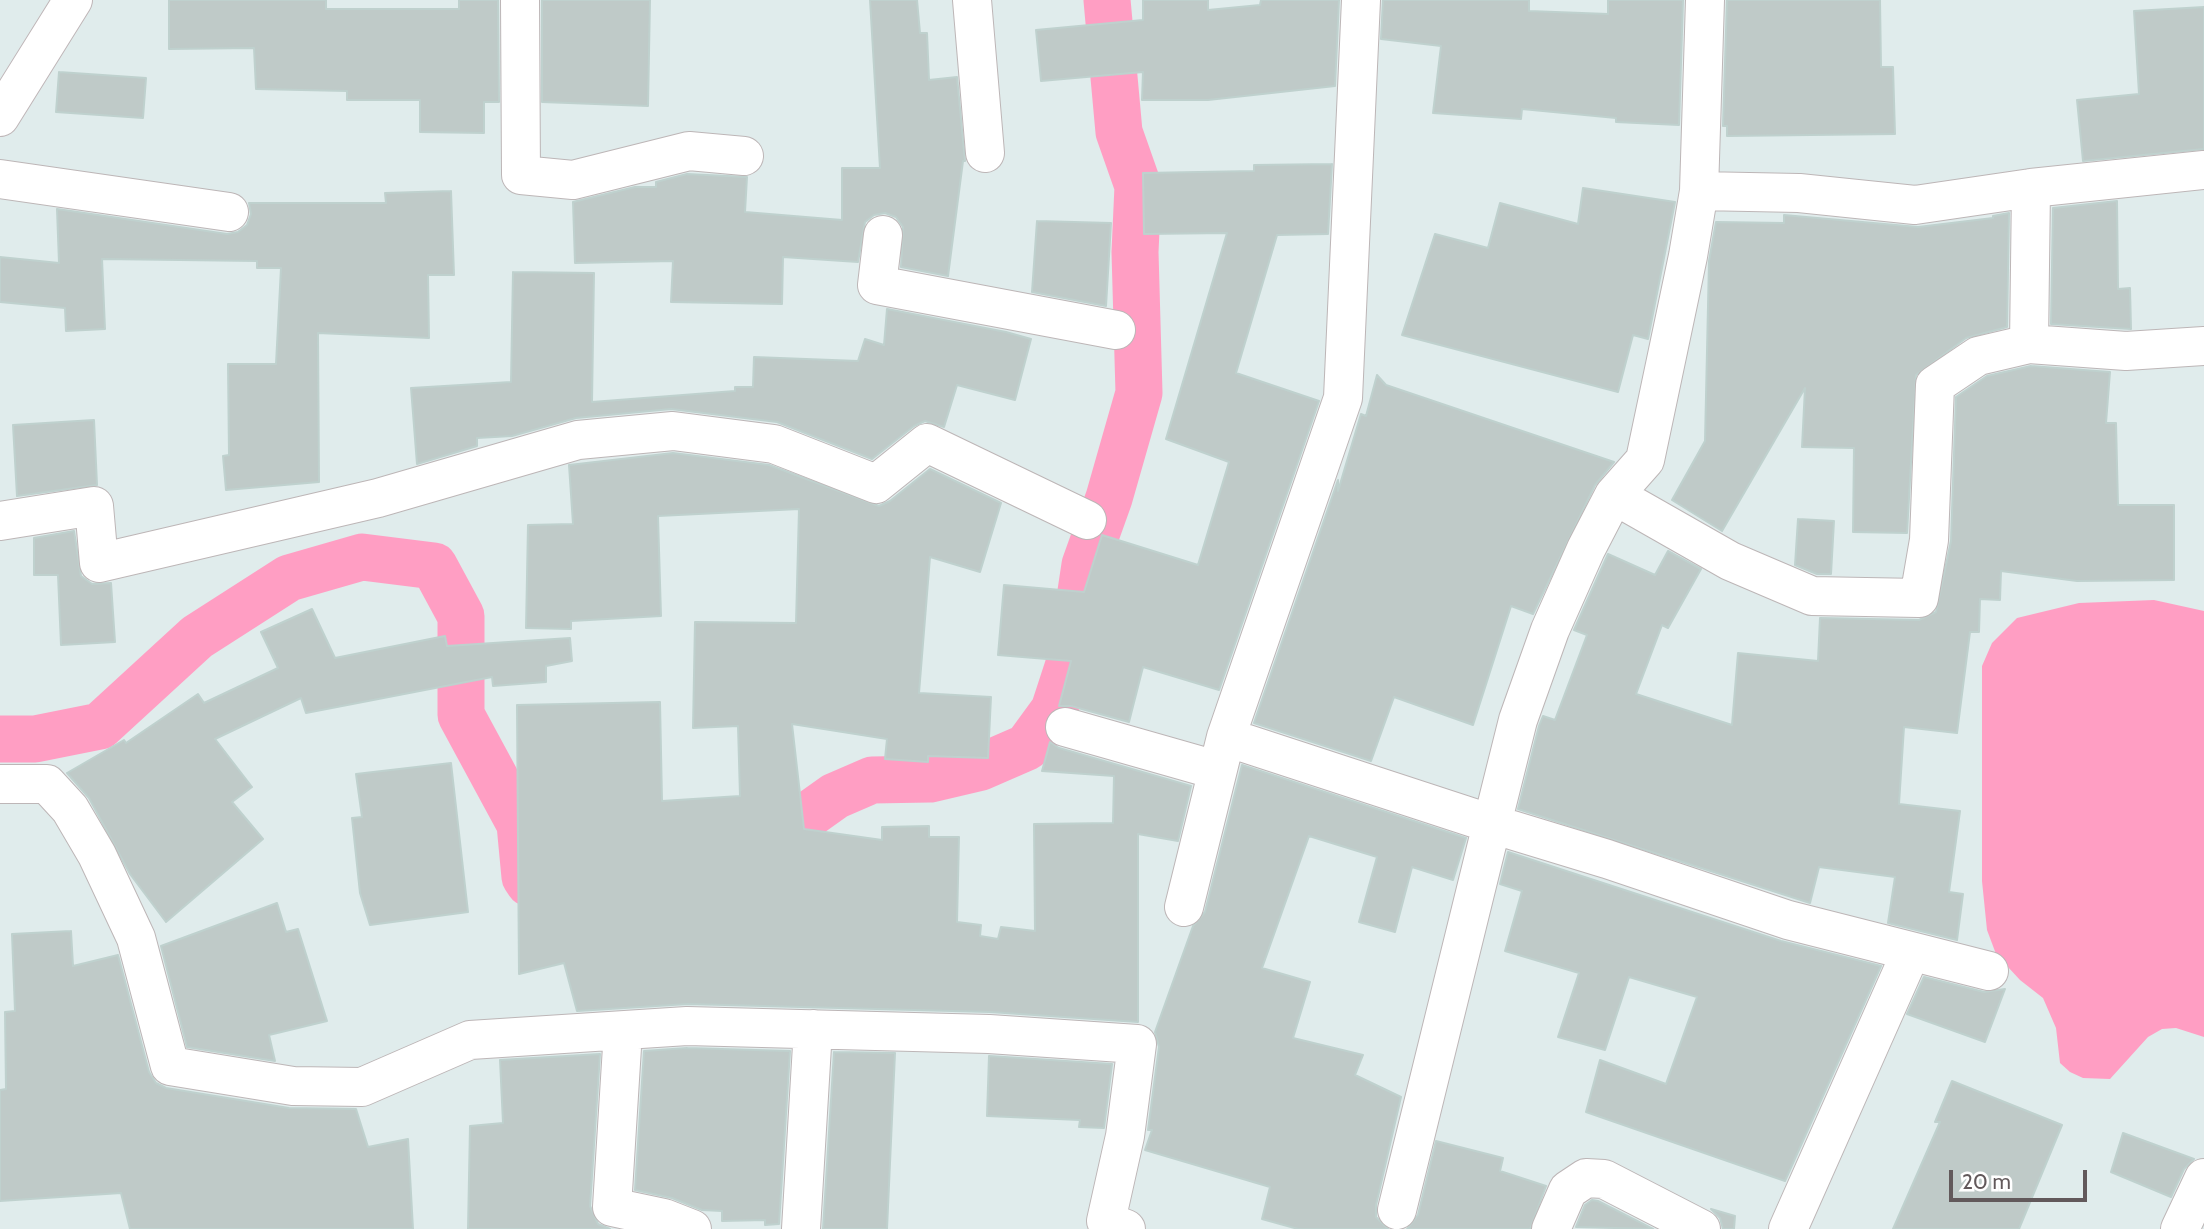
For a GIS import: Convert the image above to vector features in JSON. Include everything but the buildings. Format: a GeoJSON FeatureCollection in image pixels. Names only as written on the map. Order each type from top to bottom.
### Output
{"type":"FeatureCollection","features":[{"type":"Feature","properties":{"kind":"street"},"geometry":{"type":"LineString","coordinates":[[0,117],[73,0]]}},
{"type":"Feature","properties":{"kind":"street"},"geometry":{"type":"LineString","coordinates":[[520,0],[521,175],[573,180],[689,150],[744,156]]}},
{"type":"Feature","properties":{"kind":"street"},"geometry":{"type":"LineString","coordinates":[[972,0],[985,153]]}},
{"type":"Feature","properties":{"kind":"street"},"geometry":{"type":"LineString","coordinates":[[1184,907],[1221,753],[1343,398],[1362,0]]}},
{"type":"Feature","properties":{"kind":"street"},"geometry":{"type":"LineString","coordinates":[[1397,1210],[1518,720],[1550,630],[1586,550],[1614,495],[1645,460],[1699,191],[1705,0]]}},
{"type":"Feature","properties":{"kind":"street"},"geometry":{"type":"LineString","coordinates":[[1699,191],[1799,193],[1915,205],[2031,188],[2204,170]]}},
{"type":"Feature","properties":{"kind":"street"},"geometry":{"type":"LineString","coordinates":[[0,179],[229,212]]}},
{"type":"Feature","properties":{"kind":"street"},"geometry":{"type":"LineString","coordinates":[[2029,344],[2031,188]]}},
{"type":"Feature","properties":{"kind":"street"},"geometry":{"type":"LineString","coordinates":[[883,235],[877,285],[1116,330]]}},
{"type":"Feature","properties":{"kind":"street"},"geometry":{"type":"LineString","coordinates":[[1614,495],[1730,561],[1812,596],[1919,598],[1929,540],[1935,385],[1978,356],[2029,344],[2126,351],[2204,346]]}},
{"type":"Feature","properties":{"kind":"street"},"geometry":{"type":"LineString","coordinates":[[0,521],[94,506],[99,563],[390,495],[578,440],[673,431],[774,444],[876,484],[926,443],[1087,520]]}},
{"type":"Feature","properties":{"kind":"street"},"geometry":{"type":"LineString","coordinates":[[1065,727],[1221,753],[1492,824],[1788,920],[1989,971]]}},
{"type":"Feature","properties":{"kind":"street"},"geometry":{"type":"LineString","coordinates":[[0,784],[47,784],[70,809],[97,855],[136,939],[170,1066],[293,1086],[362,1087],[470,1041],[687,1026],[989,1034],[1137,1044],[1125,1136],[1106,1221],[1126,1229]]}},
{"type":"Feature","properties":{"kind":"street"},"geometry":{"type":"LineString","coordinates":[[1788,1229],[1911,952]]}},
{"type":"Feature","properties":{"kind":"street"},"geometry":{"type":"LineString","coordinates":[[801,1229],[813,1029]]}},
{"type":"Feature","properties":{"kind":"street"},"geometry":{"type":"LineString","coordinates":[[623,1031],[612,1207],[664,1218],[692,1229]]}},
{"type":"Feature","properties":{"kind":"street"},"geometry":{"type":"LineString","coordinates":[[1551,1229],[1568,1191],[1586,1178],[1604,1179],[1702,1229]]}},
{"type":"Feature","properties":{"kind":"street"},"geometry":{"type":"LineString","coordinates":[[2180,1229],[2204,1178]]}},
{"type":"Feature","properties":{"kind":"shaded area"},"geometry":{"type":"Polygon","coordinates":[[[2154,600],[2204,611],[2204,1037],[2176,1028],[2162,1029],[2148,1037],[2110,1079],[2083,1078],[2060,1063],[2056,1028],[2043,998],[2020,980],[1996,954],[1987,930],[1982,881],[1982,666],[1992,643],[2017,618],[2079,603],[2154,600]]]}},
{"type":"Feature","properties":{"kind":"waterway"},"geometry":{"type":"LineString","coordinates":[[752,855],[835,796],[872,780],[930,779],[981,767],[1027,747],[1054,710],[1071,658],[1085,565],[1109,498],[1139,393],[1135,252],[1138,186],[1119,132],[1107,0]]}},
{"type":"Feature","properties":{"kind":"waterway"},"geometry":{"type":"LineString","coordinates":[[0,739],[35,739],[100,726],[197,637],[289,578],[362,557],[434,566],[461,616],[461,715],[520,824],[525,877],[529,883]]}}]}
